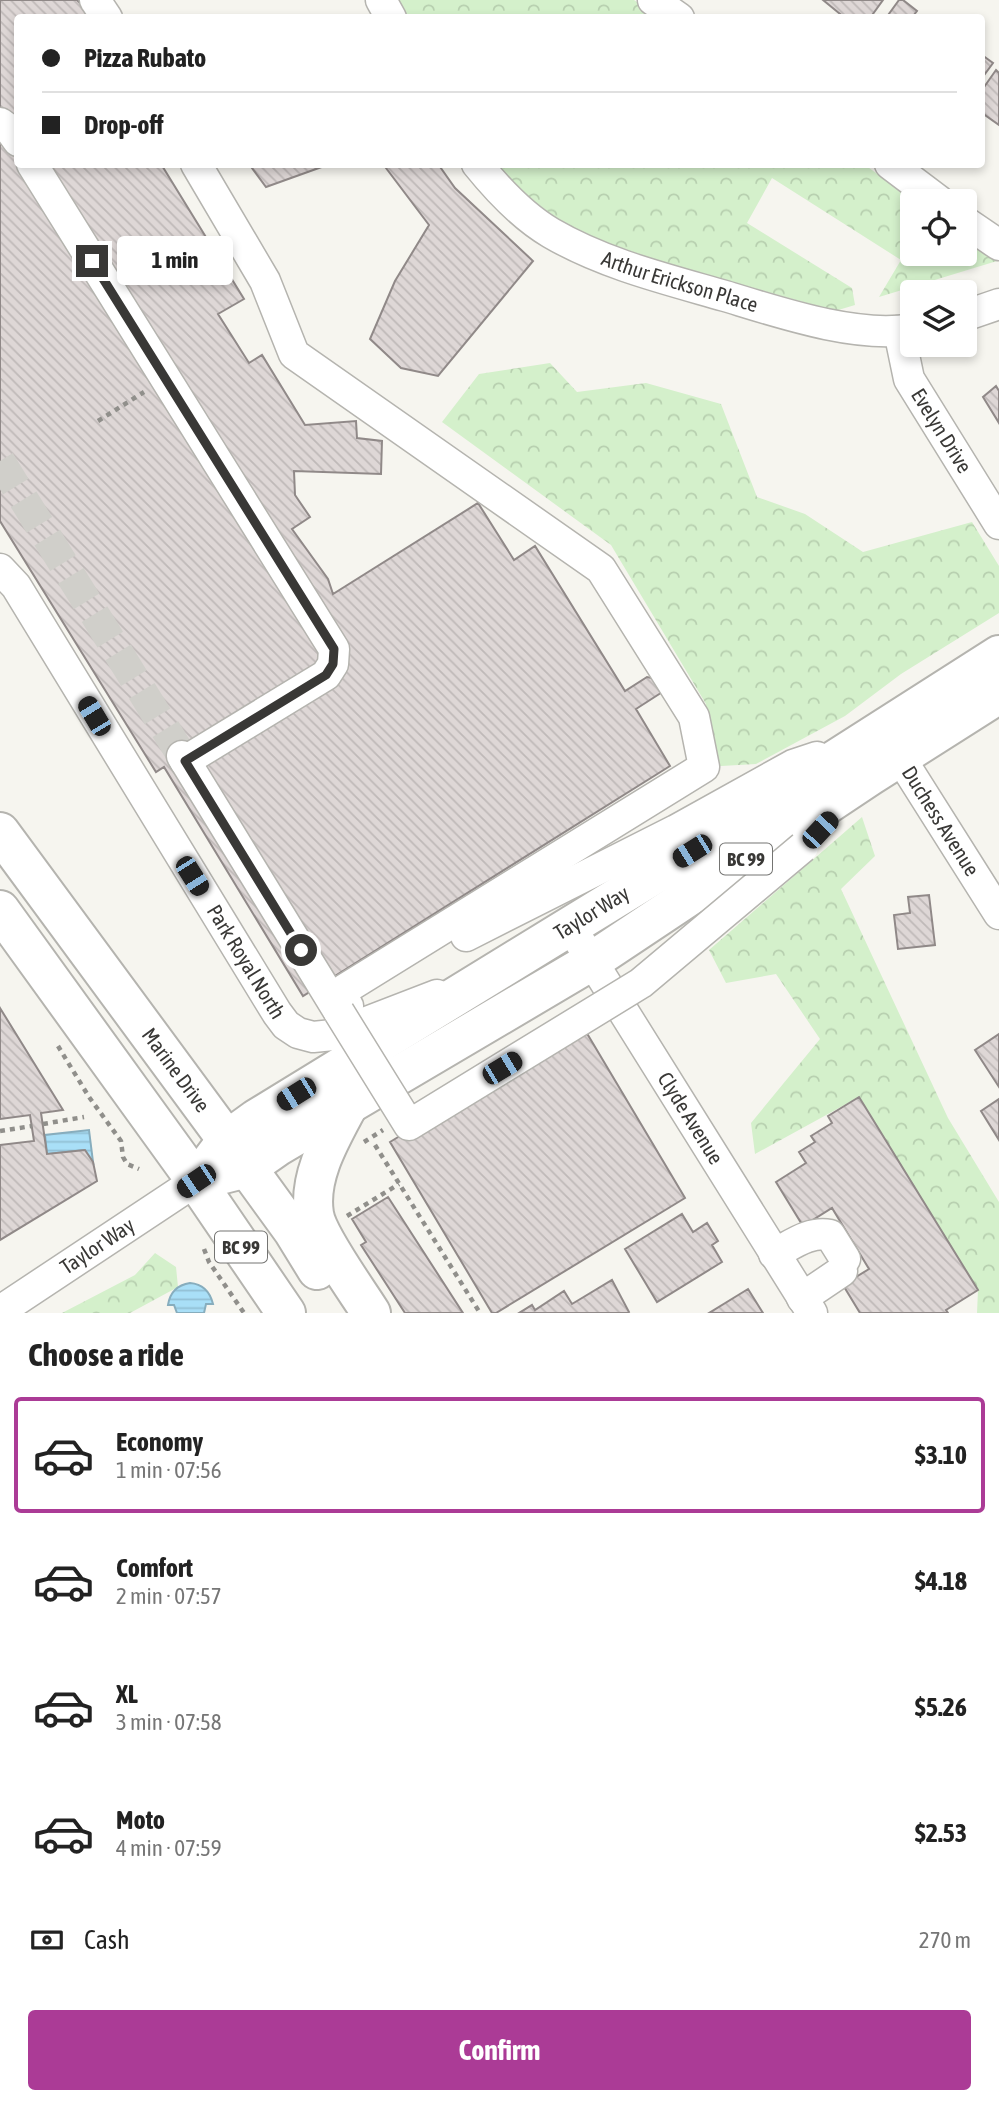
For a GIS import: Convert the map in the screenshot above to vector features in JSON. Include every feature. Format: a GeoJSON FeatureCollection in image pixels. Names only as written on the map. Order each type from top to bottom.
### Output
{"type":"FeatureCollection","features":[{"type":"Feature","properties":{"kind":"main road","name":"Taylor Way"},"geometry":{"type":"LineString","coordinates":[[237,1154],[278,1147],[592,961],[878,751],[999,655]]}},
{"type":"Feature","properties":{"kind":"main road","name":"Taylor Way"},"geometry":{"type":"LineString","coordinates":[[196,1181],[237,1154],[357,1055],[570,926],[878,751],[999,694]]}},
{"type":"Feature","properties":{"kind":"main road","name":"Marine Drive"},"geometry":{"type":"LineString","coordinates":[[0,832],[293,1231],[344,1313]]}},
{"type":"Feature","properties":{"kind":"main road"},"geometry":{"type":"LineString","coordinates":[[0,910],[196,1181]]}},
{"type":"Feature","properties":{"kind":"main road"},"geometry":{"type":"LineString","coordinates":[[348,1106],[327,1145],[319,1169],[314,1215],[321,1234],[372,1313]]}},
{"type":"Feature","properties":{"kind":"main road","name":"BC 99"},"geometry":{"type":"LineString","coordinates":[[196,1181],[286,1313]]}},
{"type":"Feature","properties":{"kind":"street"},"geometry":{"type":"LineString","coordinates":[[653,0],[673,14]]}},
{"type":"Feature","properties":{"kind":"street"},"geometry":{"type":"LineString","coordinates":[[0,123],[14,135]]}},
{"type":"Feature","properties":{"kind":"street"},"geometry":{"type":"LineString","coordinates":[[34,168],[334,649],[333,664],[326,675],[184,758],[342,1000],[409,1125],[641,984],[803,848],[878,751]]}},
{"type":"Feature","properties":{"kind":"street"},"geometry":{"type":"LineString","coordinates":[[198,168],[265,281],[294,354],[601,569],[694,718],[704,767],[342,1000]]}},
{"type":"Feature","properties":{"kind":"street","name":"Arthur Erickson Place"},"geometry":{"type":"LineString","coordinates":[[480,168],[495,186],[549,232],[635,270],[798,317],[851,327],[900,330]]}},
{"type":"Feature","properties":{"kind":"street"},"geometry":{"type":"LineString","coordinates":[[895,168],[923,189]]}},
{"type":"Feature","properties":{"kind":"street"},"geometry":{"type":"LineString","coordinates":[[977,229],[999,245]]}},
{"type":"Feature","properties":{"kind":"street"},"geometry":{"type":"LineString","coordinates":[[977,312],[999,304]]}},
{"type":"Feature","properties":{"kind":"street","name":"Evelyn Drive"},"geometry":{"type":"LineString","coordinates":[[907,357],[909,379],[999,524]]}},
{"type":"Feature","properties":{"kind":"street","name":"Park Royal North"},"geometry":{"type":"LineString","coordinates":[[0,569],[16,586],[270,1003],[286,1025],[298,1033],[313,1037],[333,1035],[491,975]]}},
{"type":"Feature","properties":{"kind":"street"},"geometry":{"type":"LineString","coordinates":[[342,1000],[676,830],[793,765],[878,751]]}},
{"type":"Feature","properties":{"kind":"street","name":"Duchess Avenue"},"geometry":{"type":"LineString","coordinates":[[878,751],[999,915]]}},
{"type":"Feature","properties":{"kind":"street","name":"Clyde Avenue"},"geometry":{"type":"LineString","coordinates":[[570,926],[807,1305]]}},
{"type":"Feature","properties":{"kind":"street","name":"Taylor Way"},"geometry":{"type":"LineString","coordinates":[[0,1311],[196,1181]]}},
{"type":"Feature","properties":{"kind":"street"},"geometry":{"type":"LineString","coordinates":[[774,1254],[808,1236],[818,1233],[830,1235],[843,1265],[807,1305]]}},
{"type":"Feature","properties":{"kind":"path"},"geometry":{"type":"LineString","coordinates":[[98,421],[166,379]]}},
{"type":"Feature","properties":{"kind":"path"},"geometry":{"type":"LineString","coordinates":[[56,1042],[89,1097],[121,1141],[123,1157],[127,1164],[139,1169]]}},
{"type":"Feature","properties":{"kind":"path"},"geometry":{"type":"LineString","coordinates":[[43,1124],[84,1117]]}},
{"type":"Feature","properties":{"kind":"path"},"geometry":{"type":"LineString","coordinates":[[0,1131],[32,1126]]}},
{"type":"Feature","properties":{"kind":"path"},"geometry":{"type":"LineString","coordinates":[[375,1144],[480,1313]]}},
{"type":"Feature","properties":{"kind":"path"},"geometry":{"type":"LineString","coordinates":[[347,1216],[399,1184]]}},
{"type":"Feature","properties":{"kind":"path"},"geometry":{"type":"LineString","coordinates":[[204,1249],[209,1262],[244,1313]]}},
{"type":"Feature","properties":{"kind":"green space"},"geometry":{"type":"Polygon","coordinates":[[[392,0],[634,0],[655,14],[401,14],[392,0]]]}},
{"type":"Feature","properties":{"kind":"green space"},"geometry":{"type":"Polygon","coordinates":[[[493,168],[869,168],[900,190],[900,259],[772,178],[747,223],[852,288],[855,305],[835,311],[665,263],[577,233],[493,168]]]}},
{"type":"Feature","properties":{"kind":"green space"},"geometry":{"type":"Polygon","coordinates":[[[977,246],[997,261],[935,280],[900,280],[900,291],[879,297],[900,262],[900,266],[977,266],[977,246]]]}},
{"type":"Feature","properties":{"kind":"green space"},"geometry":{"type":"Polygon","coordinates":[[[550,363],[577,392],[646,383],[721,404],[757,497],[805,514],[863,552],[972,522],[999,566],[999,613],[901,674],[845,716],[756,764],[704,767],[706,704],[611,545],[442,422],[479,374],[550,363]]]}},
{"type":"Feature","properties":{"kind":"green space"},"geometry":{"type":"Polygon","coordinates":[[[862,817],[875,856],[841,889],[948,1118],[999,1202],[999,1313],[977,1313],[978,1290],[859,1097],[755,1154],[751,1123],[820,1039],[776,974],[726,983],[709,950],[862,817]]]}},
{"type":"Feature","properties":{"kind":"green space"},"geometry":{"type":"Polygon","coordinates":[[[155,1253],[176,1267],[178,1287],[130,1313],[62,1313],[135,1275],[155,1253]]]}},
{"type":"Feature","properties":{"kind":"water"},"geometry":{"type":"Polygon","coordinates":[[[89,1130],[93,1162],[84,1150],[47,1154],[45,1135],[89,1130]]]}},
{"type":"Feature","properties":{"kind":"water"},"geometry":{"type":"Polygon","coordinates":[[[190,1283],[202,1287],[210,1296],[213,1304],[206,1304],[204,1313],[177,1313],[174,1305],[168,1305],[175,1290],[190,1283]]]}},
{"type":"Feature","properties":{"kind":"building"},"geometry":{"type":"Polygon","coordinates":[[[0,0],[77,0],[91,14],[14,14],[14,168],[163,168],[244,299],[218,314],[249,363],[262,355],[305,425],[356,421],[357,438],[382,441],[381,474],[294,471],[295,495],[310,517],[292,529],[328,579],[333,594],[478,503],[514,560],[535,546],[625,691],[647,677],[661,680],[667,689],[636,709],[670,766],[303,996],[164,767],[156,772],[0,521],[0,0]]]}},
{"type":"Feature","properties":{"kind":"building"},"geometry":{"type":"Polygon","coordinates":[[[823,0],[883,0],[873,14],[840,14],[823,0]]]}},
{"type":"Feature","properties":{"kind":"building"},"geometry":{"type":"Polygon","coordinates":[[[899,0],[917,11],[915,14],[889,14],[899,0]]]}},
{"type":"Feature","properties":{"kind":"building"},"geometry":{"type":"Polygon","coordinates":[[[985,57],[993,63],[985,74],[985,57]]]}},
{"type":"Feature","properties":{"kind":"building"},"geometry":{"type":"Polygon","coordinates":[[[996,70],[999,73],[999,125],[985,115],[985,86],[996,70]]]}},
{"type":"Feature","properties":{"kind":"building"},"geometry":{"type":"Polygon","coordinates":[[[252,168],[319,168],[266,187],[252,168]]]}},
{"type":"Feature","properties":{"kind":"building"},"geometry":{"type":"Polygon","coordinates":[[[386,168],[441,168],[455,188],[533,261],[438,376],[401,368],[370,339],[395,281],[429,225],[386,168]]]}},
{"type":"Feature","properties":{"kind":"building"},"geometry":{"type":"Polygon","coordinates":[[[996,386],[999,391],[999,423],[983,397],[996,386]]]}},
{"type":"Feature","properties":{"kind":"building"},"geometry":{"type":"Polygon","coordinates":[[[929,895],[935,945],[898,949],[894,915],[910,913],[908,897],[929,895]]]}},
{"type":"Feature","properties":{"kind":"building"},"geometry":{"type":"Polygon","coordinates":[[[0,1008],[63,1110],[41,1113],[47,1154],[85,1150],[93,1162],[97,1181],[0,1240],[0,1145],[34,1141],[30,1115],[0,1119],[0,1008]]]}},
{"type":"Feature","properties":{"kind":"building"},"geometry":{"type":"Polygon","coordinates":[[[582,1025],[685,1198],[492,1313],[390,1142],[582,1025]]]}},
{"type":"Feature","properties":{"kind":"building"},"geometry":{"type":"Polygon","coordinates":[[[999,1034],[999,1087],[975,1050],[999,1034]]]}},
{"type":"Feature","properties":{"kind":"building"},"geometry":{"type":"Polygon","coordinates":[[[859,1097],[978,1290],[946,1310],[948,1313],[860,1313],[843,1285],[869,1269],[832,1208],[803,1226],[776,1182],[806,1163],[799,1152],[815,1142],[811,1136],[832,1123],[828,1116],[859,1097]]]}},
{"type":"Feature","properties":{"kind":"building"},"geometry":{"type":"Polygon","coordinates":[[[999,1099],[999,1140],[981,1111],[999,1099]]]}},
{"type":"Feature","properties":{"kind":"building"},"geometry":{"type":"Polygon","coordinates":[[[388,1197],[463,1313],[405,1313],[361,1245],[366,1242],[352,1219],[388,1197]]]}},
{"type":"Feature","properties":{"kind":"building"},"geometry":{"type":"Polygon","coordinates":[[[682,1214],[693,1232],[707,1223],[718,1241],[712,1245],[722,1262],[657,1302],[625,1249],[682,1214]]]}},
{"type":"Feature","properties":{"kind":"building"},"geometry":{"type":"Polygon","coordinates":[[[612,1280],[628,1313],[519,1313],[532,1305],[535,1310],[564,1291],[572,1304],[612,1280]]]}},
{"type":"Feature","properties":{"kind":"building"},"geometry":{"type":"Polygon","coordinates":[[[748,1289],[763,1313],[709,1313],[748,1289]]]}},
{"type":"Feature","properties":{"kind":"tunnel"},"geometry":{"type":"LineString","coordinates":[[0,461],[182,756]]}},
{"type":"Feature","properties":{"kind":"route"},"geometry":{"type":"LineString","coordinates":[[92,261],[334,649],[333,664],[326,675],[185,761],[301,950]]}}]}
